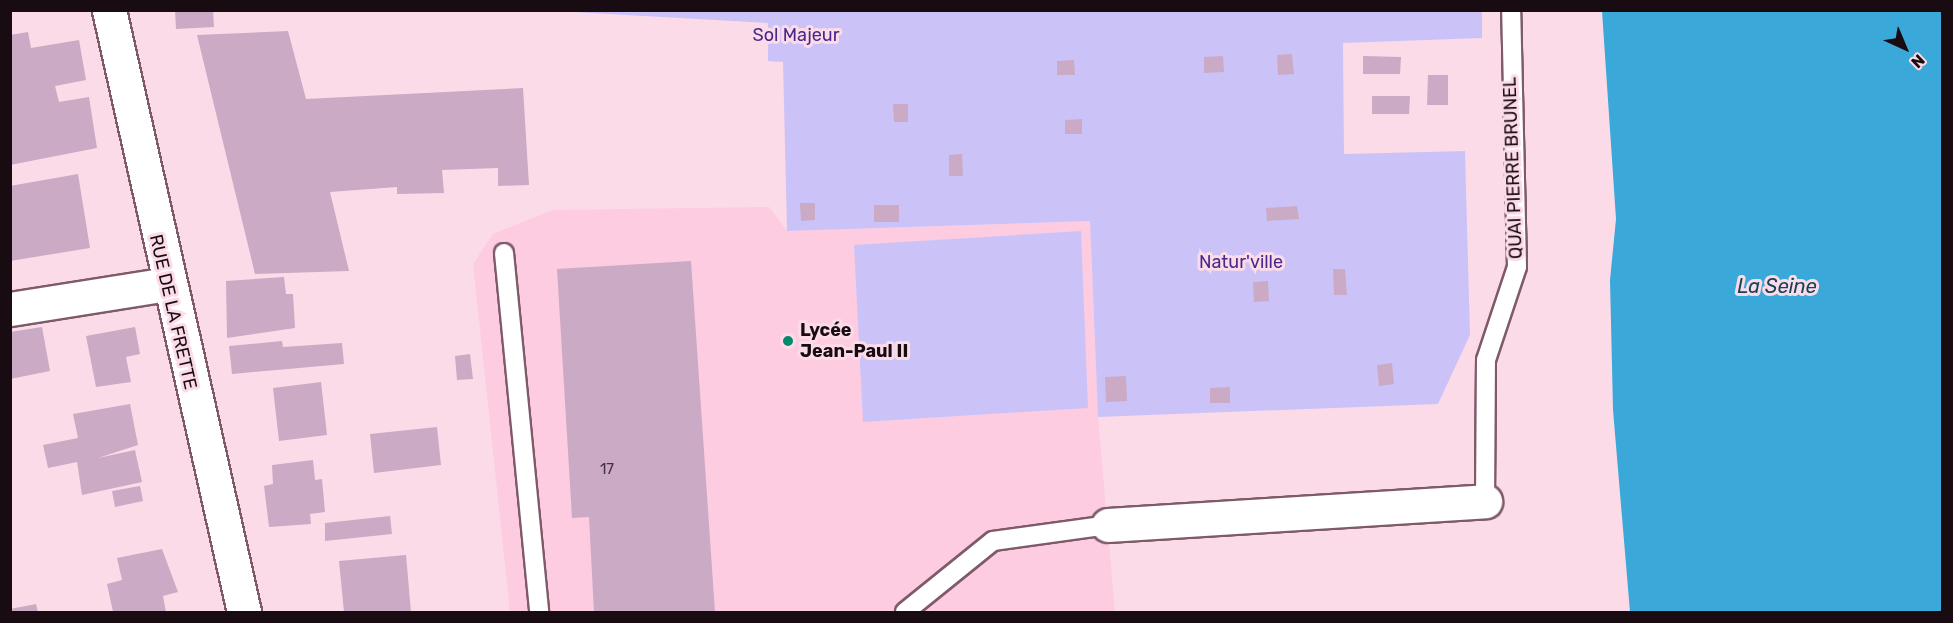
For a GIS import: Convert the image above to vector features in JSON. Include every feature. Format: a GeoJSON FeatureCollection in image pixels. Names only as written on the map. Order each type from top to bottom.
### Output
{"type":"FeatureCollection","features":[{"type":"Feature","properties":{"kind":"street","name":"RUE DE LA FRETTE"},"geometry":{"type":"LineString","coordinates":[[109,10],[167,284],[244,612]]}},
{"type":"Feature","properties":{"kind":"street","name":"RUE DE LA FRETTE"},"geometry":{"type":"LineString","coordinates":[[10,309],[167,284]]}},
{"type":"Feature","properties":{"kind":"street"},"geometry":{"type":"LineString","coordinates":[[1108,525],[1485,501]]}},
{"type":"Feature","properties":{"kind":"lane","name":"QUAI PIERRE BRUNEL"},"geometry":{"type":"LineString","coordinates":[[1485,501],[1486,360],[1517,267],[1511,10]]}},
{"type":"Feature","properties":{"kind":"lane"},"geometry":{"type":"LineString","coordinates":[[504,253],[538,612]]}},
{"type":"Feature","properties":{"kind":"lane"},"geometry":{"type":"LineString","coordinates":[[905,612],[993,541],[1108,525]]}},
{"type":"Feature","properties":{"kind":"shaded area","name":"Lycée Jean-Paul II"},"geometry":{"type":"Polygon","coordinates":[[[769,207],[787,231],[1090,221],[1098,417],[1115,612],[510,612],[473,264],[493,234],[552,210],[769,207]]]}},
{"type":"Feature","properties":{"kind":"green space","name":"Natur'ville"},"geometry":{"type":"Polygon","coordinates":[[[555,11],[1482,11],[1482,38],[1343,43],[1344,154],[1465,151],[1470,335],[1438,404],[1098,417],[1090,221],[787,231],[783,62],[768,61],[768,23],[555,11]]]}},
{"type":"Feature","properties":{"kind":"green space"},"geometry":{"type":"Polygon","coordinates":[[[1081,231],[1088,408],[863,422],[854,245],[1081,231]]]}},
{"type":"Feature","properties":{"kind":"water","name":"La Seine"},"geometry":{"type":"Polygon","coordinates":[[[1602,11],[1942,11],[1942,612],[1630,612],[1613,410],[1610,280],[1616,219],[1602,11]]]}},
{"type":"Feature","properties":{"kind":"building"},"geometry":{"type":"Polygon","coordinates":[[[175,10],[213,10],[214,27],[176,29],[175,10]]]}},
{"type":"Feature","properties":{"kind":"building"},"geometry":{"type":"Polygon","coordinates":[[[288,31],[306,99],[523,88],[529,185],[498,186],[498,168],[442,170],[444,193],[397,194],[397,187],[330,192],[349,271],[255,274],[197,35],[288,31]]]}},
{"type":"Feature","properties":{"kind":"building"},"geometry":{"type":"Polygon","coordinates":[[[28,32],[31,48],[79,40],[86,80],[55,86],[59,102],[89,97],[97,148],[10,165],[10,35],[28,32]]]}},
{"type":"Feature","properties":{"kind":"building"},"geometry":{"type":"Polygon","coordinates":[[[1292,54],[1294,74],[1278,75],[1277,55],[1292,54]]]}},
{"type":"Feature","properties":{"kind":"building"},"geometry":{"type":"Polygon","coordinates":[[[1223,56],[1224,72],[1204,73],[1204,57],[1223,56]]]}},
{"type":"Feature","properties":{"kind":"building"},"geometry":{"type":"Polygon","coordinates":[[[1363,56],[1401,57],[1400,74],[1363,74],[1363,56]]]}},
{"type":"Feature","properties":{"kind":"building"},"geometry":{"type":"Polygon","coordinates":[[[1074,60],[1075,75],[1057,75],[1057,61],[1074,60]]]}},
{"type":"Feature","properties":{"kind":"building"},"geometry":{"type":"Polygon","coordinates":[[[1428,75],[1448,75],[1448,105],[1427,105],[1428,75]]]}},
{"type":"Feature","properties":{"kind":"building"},"geometry":{"type":"Polygon","coordinates":[[[1372,96],[1410,96],[1409,114],[1372,114],[1372,96]]]}},
{"type":"Feature","properties":{"kind":"building"},"geometry":{"type":"Polygon","coordinates":[[[893,104],[908,104],[908,122],[894,122],[893,104]]]}},
{"type":"Feature","properties":{"kind":"building"},"geometry":{"type":"Polygon","coordinates":[[[1082,119],[1082,134],[1065,134],[1065,120],[1082,119]]]}},
{"type":"Feature","properties":{"kind":"building"},"geometry":{"type":"Polygon","coordinates":[[[962,154],[963,176],[949,176],[949,155],[962,154]]]}},
{"type":"Feature","properties":{"kind":"building"},"geometry":{"type":"Polygon","coordinates":[[[78,174],[90,248],[10,261],[10,186],[78,174]]]}},
{"type":"Feature","properties":{"kind":"building"},"geometry":{"type":"Polygon","coordinates":[[[800,203],[815,203],[815,220],[801,221],[800,203]]]}},
{"type":"Feature","properties":{"kind":"building"},"geometry":{"type":"Polygon","coordinates":[[[874,205],[899,205],[899,222],[874,222],[874,205]]]}},
{"type":"Feature","properties":{"kind":"building"},"geometry":{"type":"Polygon","coordinates":[[[1297,206],[1299,219],[1267,221],[1266,208],[1297,206]]]}},
{"type":"Feature","properties":{"kind":"building"},"geometry":{"type":"Polygon","coordinates":[[[691,261],[715,612],[594,612],[589,517],[572,518],[557,269],[691,261]]]}},
{"type":"Feature","properties":{"kind":"building"},"geometry":{"type":"Polygon","coordinates":[[[1333,269],[1345,269],[1347,295],[1334,295],[1333,269]]]}},
{"type":"Feature","properties":{"kind":"building"},"geometry":{"type":"Polygon","coordinates":[[[284,277],[286,294],[293,294],[295,328],[227,338],[226,281],[284,277]]]}},
{"type":"Feature","properties":{"kind":"building"},"geometry":{"type":"Polygon","coordinates":[[[1268,281],[1269,301],[1254,302],[1253,282],[1268,281]]]}},
{"type":"Feature","properties":{"kind":"building"},"geometry":{"type":"Polygon","coordinates":[[[42,327],[50,371],[10,379],[10,332],[42,327]]]}},
{"type":"Feature","properties":{"kind":"building"},"geometry":{"type":"Polygon","coordinates":[[[135,327],[140,354],[126,357],[131,382],[96,387],[86,336],[135,327]]]}},
{"type":"Feature","properties":{"kind":"building"},"geometry":{"type":"Polygon","coordinates":[[[282,341],[283,347],[342,343],[344,364],[232,374],[229,346],[282,341]]]}},
{"type":"Feature","properties":{"kind":"building"},"geometry":{"type":"Polygon","coordinates":[[[470,354],[473,379],[457,380],[455,356],[470,354]]]}},
{"type":"Feature","properties":{"kind":"building"},"geometry":{"type":"Polygon","coordinates":[[[1392,363],[1394,384],[1379,386],[1377,365],[1392,363]]]}},
{"type":"Feature","properties":{"kind":"building"},"geometry":{"type":"Polygon","coordinates":[[[1126,376],[1127,401],[1106,402],[1105,377],[1126,376]]]}},
{"type":"Feature","properties":{"kind":"building"},"geometry":{"type":"Polygon","coordinates":[[[321,382],[327,435],[279,441],[273,388],[321,382]]]}},
{"type":"Feature","properties":{"kind":"building"},"geometry":{"type":"Polygon","coordinates":[[[1230,387],[1230,403],[1210,403],[1210,388],[1230,387]]]}},
{"type":"Feature","properties":{"kind":"building"},"geometry":{"type":"Polygon","coordinates":[[[130,404],[138,445],[98,458],[135,450],[142,482],[82,495],[77,462],[48,468],[43,445],[78,438],[73,414],[130,404]]]}},
{"type":"Feature","properties":{"kind":"building"},"geometry":{"type":"Polygon","coordinates":[[[437,427],[441,465],[374,473],[370,434],[437,427]]]}},
{"type":"Feature","properties":{"kind":"building"},"geometry":{"type":"Polygon","coordinates":[[[313,460],[315,480],[322,479],[325,512],[310,514],[311,524],[269,527],[264,486],[273,484],[272,465],[313,460]]]}},
{"type":"Feature","properties":{"kind":"building"},"geometry":{"type":"Polygon","coordinates":[[[140,486],[143,501],[115,507],[112,491],[140,486]]]}},
{"type":"Feature","properties":{"kind":"building"},"geometry":{"type":"Polygon","coordinates":[[[390,516],[392,534],[325,541],[325,523],[390,516]]]}},
{"type":"Feature","properties":{"kind":"building"},"geometry":{"type":"Polygon","coordinates":[[[162,549],[178,592],[163,596],[166,612],[113,612],[107,584],[122,580],[117,558],[162,549]]]}},
{"type":"Feature","properties":{"kind":"building"},"geometry":{"type":"Polygon","coordinates":[[[406,555],[411,612],[344,612],[339,561],[406,555]]]}},
{"type":"Feature","properties":{"kind":"building"},"geometry":{"type":"Polygon","coordinates":[[[36,604],[38,612],[10,612],[10,609],[36,604]]]}},
{"type":"Feature","properties":{"kind":"place","name":"Lycée Jean-Paul II"},"geometry":{"type":"Point","coordinates":[788,341]}},
{"type":"Feature","properties":{"kind":"park label","name":"Sol Majeur"},"geometry":{"type":"Point","coordinates":[796,35]}}]}
